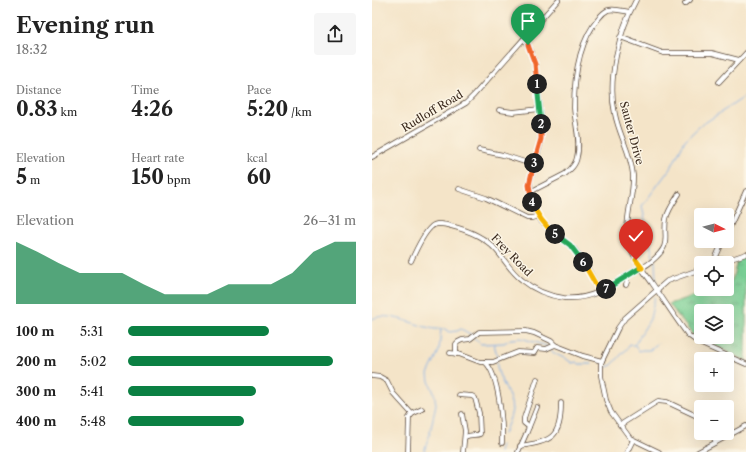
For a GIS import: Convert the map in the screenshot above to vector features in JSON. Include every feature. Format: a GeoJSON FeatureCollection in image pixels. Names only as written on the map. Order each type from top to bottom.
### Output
{"type":"FeatureCollection","features":[{"type":"Feature","properties":{"kind":"street","name":"Rudloff Road"},"geometry":{"type":"LineString","coordinates":[[372,157],[463,106],[558,0]]}},
{"type":"Feature","properties":{"kind":"street","name":"Sauter Drive"},"geometry":{"type":"LineString","coordinates":[[636,0],[629,12],[620,37],[613,80],[615,115],[629,155],[632,170],[632,189],[627,222],[627,236],[632,252],[642,268],[682,327],[692,338],[746,364]]}},
{"type":"Feature","properties":{"kind":"street"},"geometry":{"type":"LineString","coordinates":[[685,4],[690,0]]}},
{"type":"Feature","properties":{"kind":"street"},"geometry":{"type":"LineString","coordinates":[[530,192],[565,174],[576,162],[578,152],[575,97],[578,64],[584,43],[596,21],[606,11],[615,10],[629,12]]}},
{"type":"Feature","properties":{"kind":"street"},"geometry":{"type":"LineString","coordinates":[[620,37],[663,53],[712,53],[739,60]]}},
{"type":"Feature","properties":{"kind":"street"},"geometry":{"type":"LineString","coordinates":[[524,39],[535,64],[542,126],[541,139],[530,181],[530,192],[538,216],[548,228],[574,249],[586,265],[600,292]]}},
{"type":"Feature","properties":{"kind":"street"},"geometry":{"type":"LineString","coordinates":[[719,82],[746,53]]}},
{"type":"Feature","properties":{"kind":"street"},"geometry":{"type":"LineString","coordinates":[[499,110],[513,112],[540,109]]}},
{"type":"Feature","properties":{"kind":"street"},"geometry":{"type":"LineString","coordinates":[[479,150],[503,155],[534,165]]}},
{"type":"Feature","properties":{"kind":"street"},"geometry":{"type":"LineString","coordinates":[[460,189],[478,195],[527,218],[538,216]]}},
{"type":"Feature","properties":{"kind":"street"},"geometry":{"type":"LineString","coordinates":[[734,218],[746,191]]}},
{"type":"Feature","properties":{"kind":"street","name":"Frey Road"},"geometry":{"type":"LineString","coordinates":[[411,262],[426,232],[434,225],[440,224],[458,228],[486,240],[521,280],[544,293],[573,298],[591,295],[600,292],[639,268],[644,267],[658,256],[663,249],[666,240],[668,213],[679,194]]}},
{"type":"Feature","properties":{"kind":"street"},"geometry":{"type":"LineString","coordinates":[[734,258],[746,254]]}},
{"type":"Feature","properties":{"kind":"street"},"geometry":{"type":"LineString","coordinates":[[659,452],[627,436],[609,408],[600,372],[602,361],[621,322],[671,279],[694,271]]}},
{"type":"Feature","properties":{"kind":"street"},"geometry":{"type":"LineString","coordinates":[[626,277],[628,282],[626,285]]}},
{"type":"Feature","properties":{"kind":"street"},"geometry":{"type":"LineString","coordinates":[[456,354],[458,342],[470,339],[479,332],[526,331],[551,341],[553,345],[602,361]]}},
{"type":"Feature","properties":{"kind":"street"},"geometry":{"type":"LineString","coordinates":[[450,353],[476,361],[493,362],[518,352],[534,353],[537,348],[546,349],[553,345]]}},
{"type":"Feature","properties":{"kind":"street"},"geometry":{"type":"LineString","coordinates":[[485,361],[492,372],[496,386],[502,420],[502,443]]}},
{"type":"Feature","properties":{"kind":"street"},"geometry":{"type":"LineString","coordinates":[[372,376],[380,377],[389,382],[394,393],[412,414]]}},
{"type":"Feature","properties":{"kind":"street"},"geometry":{"type":"LineString","coordinates":[[529,427],[524,423],[524,418],[537,379]]}},
{"type":"Feature","properties":{"kind":"street"},"geometry":{"type":"LineString","coordinates":[[459,395],[472,396],[475,398],[479,413],[480,434],[470,434],[465,437]]}},
{"type":"Feature","properties":{"kind":"street"},"geometry":{"type":"LineString","coordinates":[[620,425],[658,401],[667,402],[694,415]]}},
{"type":"Feature","properties":{"kind":"street"},"geometry":{"type":"LineString","coordinates":[[520,446],[534,444],[552,438],[555,435],[558,428],[561,403]]}},
{"type":"Feature","properties":{"kind":"street"},"geometry":{"type":"LineString","coordinates":[[518,452],[537,407]]}},
{"type":"Feature","properties":{"kind":"street"},"geometry":{"type":"LineString","coordinates":[[408,452],[409,418],[412,414],[422,409]]}},
{"type":"Feature","properties":{"kind":"street"},"geometry":{"type":"LineString","coordinates":[[462,414],[465,437],[463,452]]}},
{"type":"Feature","properties":{"kind":"street"},"geometry":{"type":"LineString","coordinates":[[698,452],[746,427]]}},
{"type":"Feature","properties":{"kind":"street"},"geometry":{"type":"LineString","coordinates":[[627,452],[633,440]]}},
{"type":"Feature","properties":{"kind":"green space"},"geometry":{"type":"Polygon","coordinates":[[[746,257],[746,361],[734,355],[734,352],[728,352],[711,344],[734,344],[734,304],[694,304],[694,335],[669,304],[694,295],[734,296],[734,272],[737,261],[746,257]]]}},
{"type":"Feature","properties":{"kind":"waterway"},"geometry":{"type":"LineString","coordinates":[[653,257],[642,206],[672,166],[685,140],[700,126],[746,96]]}},
{"type":"Feature","properties":{"kind":"waterway"},"geometry":{"type":"LineString","coordinates":[[655,261],[656,281]]}},
{"type":"Feature","properties":{"kind":"waterway"},"geometry":{"type":"LineString","coordinates":[[635,344],[650,319],[655,297]]}},
{"type":"Feature","properties":{"kind":"waterway"},"geometry":{"type":"LineString","coordinates":[[372,319],[386,316],[428,328],[445,329],[449,332],[461,329],[472,335]]}},
{"type":"Feature","properties":{"kind":"waterway"},"geometry":{"type":"LineString","coordinates":[[424,452],[436,404],[428,374],[439,351],[441,329]]}},
{"type":"Feature","properties":{"kind":"waterway"},"geometry":{"type":"LineString","coordinates":[[474,338],[481,344],[504,343],[511,339],[521,338],[547,346]]}},
{"type":"Feature","properties":{"kind":"waterway"},"geometry":{"type":"LineString","coordinates":[[606,367],[612,365],[630,345],[635,345],[639,351],[650,350],[658,343]]}},
{"type":"Feature","properties":{"kind":"waterway"},"geometry":{"type":"LineString","coordinates":[[494,344],[498,359]]}},
{"type":"Feature","properties":{"kind":"waterway"},"geometry":{"type":"LineString","coordinates":[[549,349],[572,363],[577,362],[579,364],[592,364]]}},
{"type":"Feature","properties":{"kind":"waterway"},"geometry":{"type":"LineString","coordinates":[[497,362],[498,373],[509,397],[512,410],[504,434]]}},
{"type":"Feature","properties":{"kind":"waterway"},"geometry":{"type":"LineString","coordinates":[[499,452],[501,445]]}},
{"type":"Feature","properties":{"kind":"route"},"geometry":{"type":"LineString","coordinates":[[528,45],[535,64],[542,126],[540,145],[530,175],[529,185],[531,198],[538,216],[548,228],[574,249],[586,265],[600,292],[639,268],[642,268],[636,260]]}}]}
